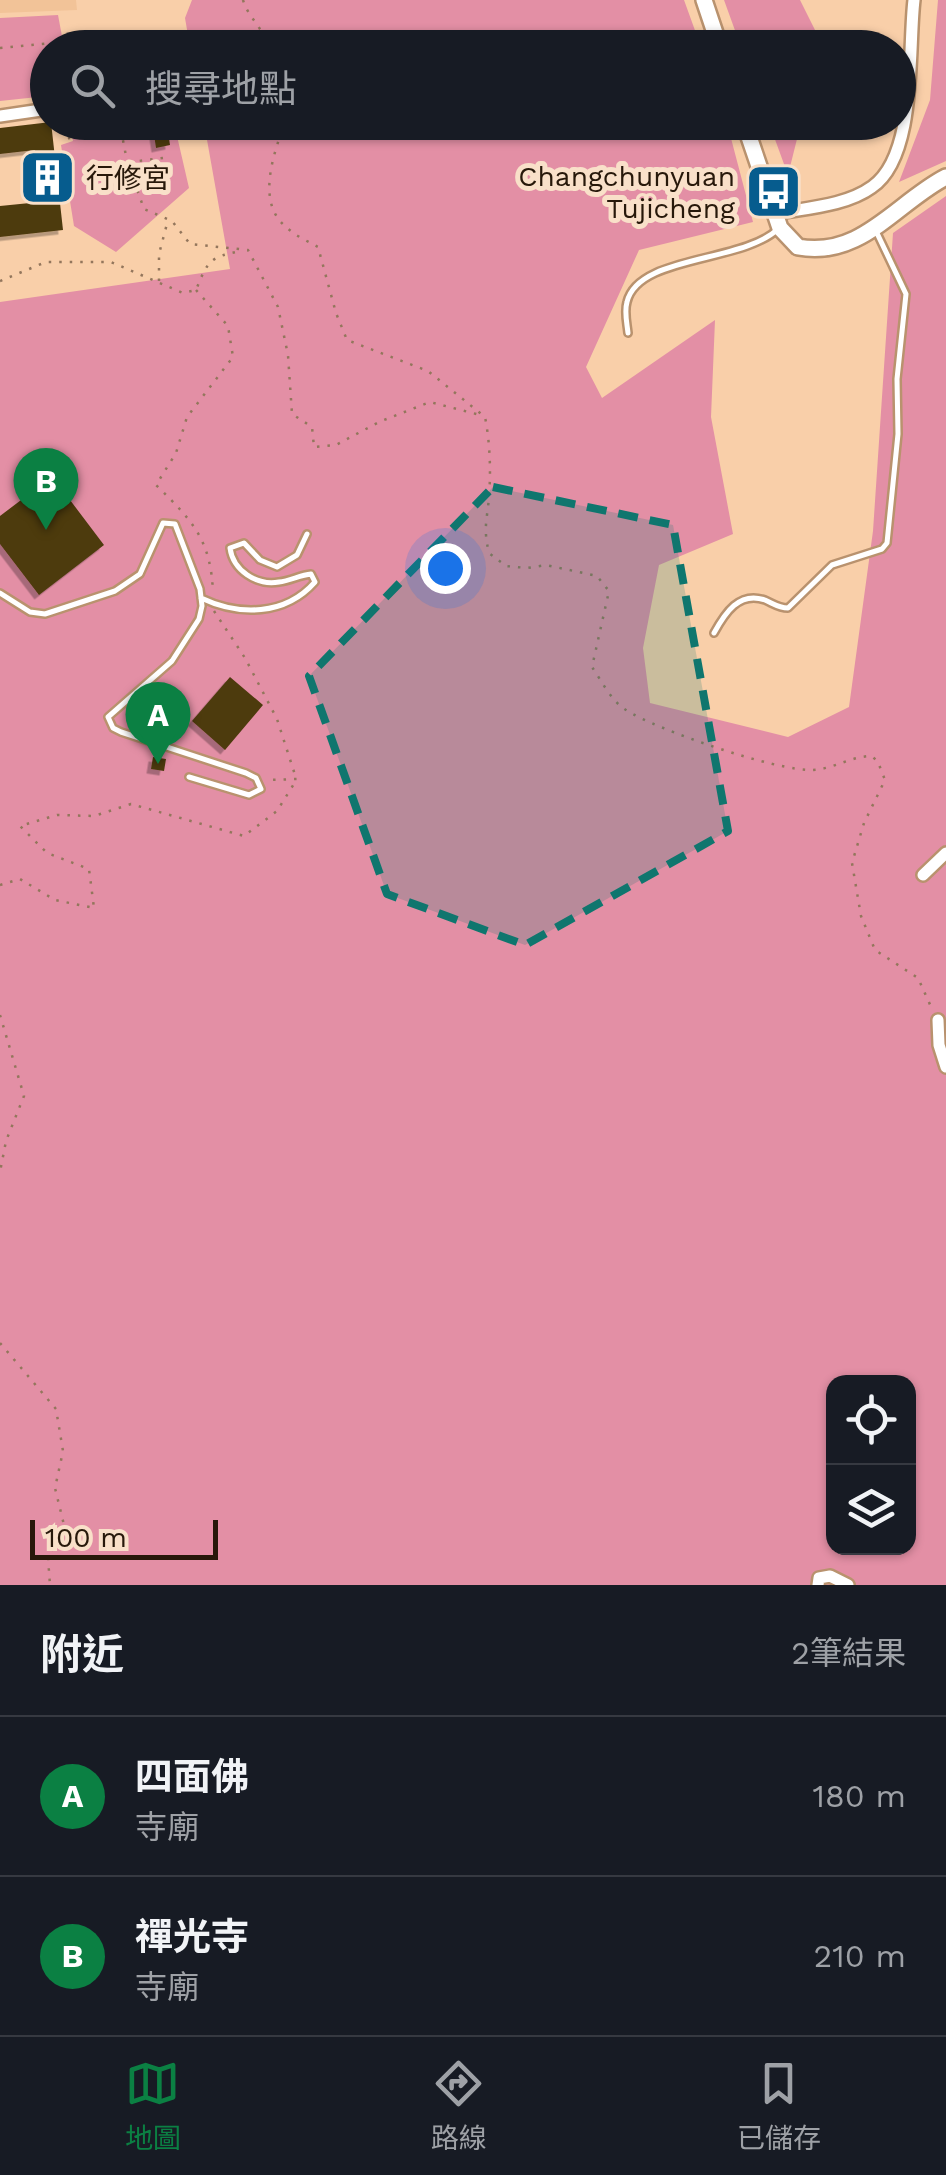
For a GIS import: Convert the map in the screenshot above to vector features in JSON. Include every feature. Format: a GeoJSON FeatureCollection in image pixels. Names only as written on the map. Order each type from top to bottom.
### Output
{"type":"FeatureCollection","features":[{"type":"Feature","properties":{"kind":"street"},"geometry":{"type":"LineString","coordinates":[[704,0],[714,30]]}},
{"type":"Feature","properties":{"kind":"street"},"geometry":{"type":"LineString","coordinates":[[912,30],[914,0]]}},
{"type":"Feature","properties":{"kind":"street"},"geometry":{"type":"LineString","coordinates":[[0,116],[30,112]]}},
{"type":"Feature","properties":{"kind":"street"},"geometry":{"type":"LineString","coordinates":[[750,140],[777,221],[798,247],[845,244],[875,229],[946,177]]}},
{"type":"Feature","properties":{"kind":"street"},"geometry":{"type":"LineString","coordinates":[[777,221],[875,186],[888,172],[899,140]]}},
{"type":"Feature","properties":{"kind":"street"},"geometry":{"type":"LineString","coordinates":[[923,875],[946,853]]}},
{"type":"Feature","properties":{"kind":"street"},"geometry":{"type":"LineString","coordinates":[[938,1020],[939,1045],[946,1067]]}},
{"type":"Feature","properties":{"kind":"street"},"geometry":{"type":"LineString","coordinates":[[818,1585],[819,1578],[830,1576],[848,1585]]}},
{"type":"Feature","properties":{"kind":"lane"},"geometry":{"type":"LineString","coordinates":[[628,333],[627,300],[642,280],[675,265],[760,243],[777,221]]}},
{"type":"Feature","properties":{"kind":"lane"},"geometry":{"type":"LineString","coordinates":[[714,632],[725,613],[742,600],[761,599],[788,608],[824,571],[882,549],[887,543],[906,294],[875,229]]}},
{"type":"Feature","properties":{"kind":"lane"},"geometry":{"type":"LineString","coordinates":[[0,593],[30,612],[46,614],[115,592],[140,574],[160,528],[169,521],[180,532],[201,598],[199,620],[150,682],[112,711],[110,723],[121,732],[221,763],[258,780],[260,789],[249,796],[189,777]]}},
{"type":"Feature","properties":{"kind":"lane"},"geometry":{"type":"LineString","coordinates":[[201,598],[246,611],[264,610],[300,596],[315,582],[311,574],[277,583],[255,579],[237,568],[230,548],[244,543],[260,560],[277,567],[297,555],[307,534]]}},
{"type":"Feature","properties":{"kind":"path"},"geometry":{"type":"LineString","coordinates":[[243,0],[260,30]]}},
{"type":"Feature","properties":{"kind":"path"},"geometry":{"type":"LineString","coordinates":[[0,48],[30,45]]}},
{"type":"Feature","properties":{"kind":"path"},"geometry":{"type":"LineString","coordinates":[[123,140],[144,209],[168,219],[190,244],[248,250]]}},
{"type":"Feature","properties":{"kind":"path"},"geometry":{"type":"LineString","coordinates":[[280,140],[269,184],[273,211],[284,226],[318,248],[347,340],[428,371],[485,416],[489,498],[484,530],[489,553],[506,566],[546,565],[597,576],[609,591],[592,668],[623,709],[714,746],[772,764],[810,770],[856,756],[872,756],[878,762],[885,780],[864,823],[852,864],[861,916],[875,950],[918,978],[938,1020]]}},
{"type":"Feature","properties":{"kind":"path"},"geometry":{"type":"LineString","coordinates":[[98,166],[163,158]]}},
{"type":"Feature","properties":{"kind":"path"},"geometry":{"type":"LineString","coordinates":[[101,187],[160,178]]}},
{"type":"Feature","properties":{"kind":"path"},"geometry":{"type":"LineString","coordinates":[[159,282],[159,254],[168,219]]}},
{"type":"Feature","properties":{"kind":"path"},"geometry":{"type":"LineString","coordinates":[[248,250],[278,308],[288,355],[292,414],[312,428],[314,447],[336,445],[379,422],[430,402],[485,416]]}},
{"type":"Feature","properties":{"kind":"path"},"geometry":{"type":"LineString","coordinates":[[196,290],[206,264],[217,256],[248,250]]}},
{"type":"Feature","properties":{"kind":"path"},"geometry":{"type":"LineString","coordinates":[[0,281],[46,262],[111,262],[183,293],[196,290]]}},
{"type":"Feature","properties":{"kind":"path"},"geometry":{"type":"LineString","coordinates":[[196,290],[228,326],[233,357],[187,417],[176,453],[156,485],[204,541],[216,616],[246,658],[277,720],[297,779]]}},
{"type":"Feature","properties":{"kind":"path"},"geometry":{"type":"LineString","coordinates":[[258,780],[297,779]]}},
{"type":"Feature","properties":{"kind":"path"},"geometry":{"type":"LineString","coordinates":[[0,885],[20,880],[55,900],[94,908],[89,869],[47,853],[20,826],[57,815],[94,816],[130,804],[244,836],[277,811],[297,779]]}},
{"type":"Feature","properties":{"kind":"path"},"geometry":{"type":"LineString","coordinates":[[0,1014],[24,1096],[6,1141],[0,1172]]}},
{"type":"Feature","properties":{"kind":"path"},"geometry":{"type":"LineString","coordinates":[[0,1343],[56,1409],[62,1451],[55,1488],[64,1524],[48,1558],[50,1585]]}},
{"type":"Feature","properties":{"kind":"highlighted area"},"geometry":{"type":"Polygon","coordinates":[[[493,487],[673,525],[728,831],[525,945],[387,894],[309,676],[493,487]]]}},
{"type":"Feature","properties":{"kind":"shaded area"},"geometry":{"type":"Polygon","coordinates":[[[0,0],[76,0],[77,10],[0,13],[0,0]]]}},
{"type":"Feature","properties":{"kind":"shaded area"},"geometry":{"type":"Polygon","coordinates":[[[192,0],[684,0],[695,30],[187,30],[185,18],[192,0]]]}},
{"type":"Feature","properties":{"kind":"shaded area"},"geometry":{"type":"Polygon","coordinates":[[[724,0],[800,0],[815,30],[735,30],[724,0]]]}},
{"type":"Feature","properties":{"kind":"shaded area"},"geometry":{"type":"Polygon","coordinates":[[[938,0],[946,0],[946,161],[899,182],[930,100],[938,0]]]}},
{"type":"Feature","properties":{"kind":"shaded area"},"geometry":{"type":"Polygon","coordinates":[[[58,15],[61,30],[30,30],[30,98],[0,101],[0,18],[58,15]]]}},
{"type":"Feature","properties":{"kind":"shaded area"},"geometry":{"type":"Polygon","coordinates":[[[178,140],[189,188],[116,252],[74,226],[61,145],[73,141],[178,140]]]}},
{"type":"Feature","properties":{"kind":"shaded area"},"geometry":{"type":"Polygon","coordinates":[[[207,140],[731,140],[753,222],[639,250],[586,367],[602,398],[715,320],[711,417],[733,534],[659,565],[643,648],[650,703],[788,737],[849,707],[873,531],[893,233],[946,196],[946,1585],[0,1585],[0,302],[230,269],[207,140]]]}},
{"type":"Feature","properties":{"kind":"shaded area"},"geometry":{"type":"Polygon","coordinates":[[[775,140],[797,140],[788,175],[775,140]]]}},
{"type":"Feature","properties":{"kind":"building","name":"行修宮"},"geometry":{"type":"Polygon","coordinates":[[[30,124],[30,140],[53,140],[63,230],[0,237],[0,206],[40,202],[35,150],[0,154],[0,128],[30,124]]]}},
{"type":"Feature","properties":{"kind":"building"},"geometry":{"type":"Polygon","coordinates":[[[155,140],[169,140],[170,145],[156,148],[155,140]]]}},
{"type":"Feature","properties":{"kind":"building"},"geometry":{"type":"Polygon","coordinates":[[[33,491],[52,514],[70,500],[104,545],[39,595],[0,544],[0,516],[33,491]]]}},
{"type":"Feature","properties":{"kind":"building"},"geometry":{"type":"Polygon","coordinates":[[[230,677],[263,705],[225,750],[192,721],[230,677]]]}},
{"type":"Feature","properties":{"kind":"building"},"geometry":{"type":"Polygon","coordinates":[[[153,757],[166,759],[164,771],[151,769],[153,757]]]}},
{"type":"Feature","properties":{"kind":"place","name":"行修宮"},"geometry":{"type":"Point","coordinates":[47,178]}},
{"type":"Feature","properties":{"kind":"place","name":"Changchunyuan Tujicheng"},"geometry":{"type":"Point","coordinates":[774,192]}},
{"type":"Feature","properties":{"kind":"place","name":"禪光寺"},"geometry":{"type":"Point","coordinates":[46,530]}},
{"type":"Feature","properties":{"kind":"place","name":"四面佛"},"geometry":{"type":"Point","coordinates":[158,764]}}]}
